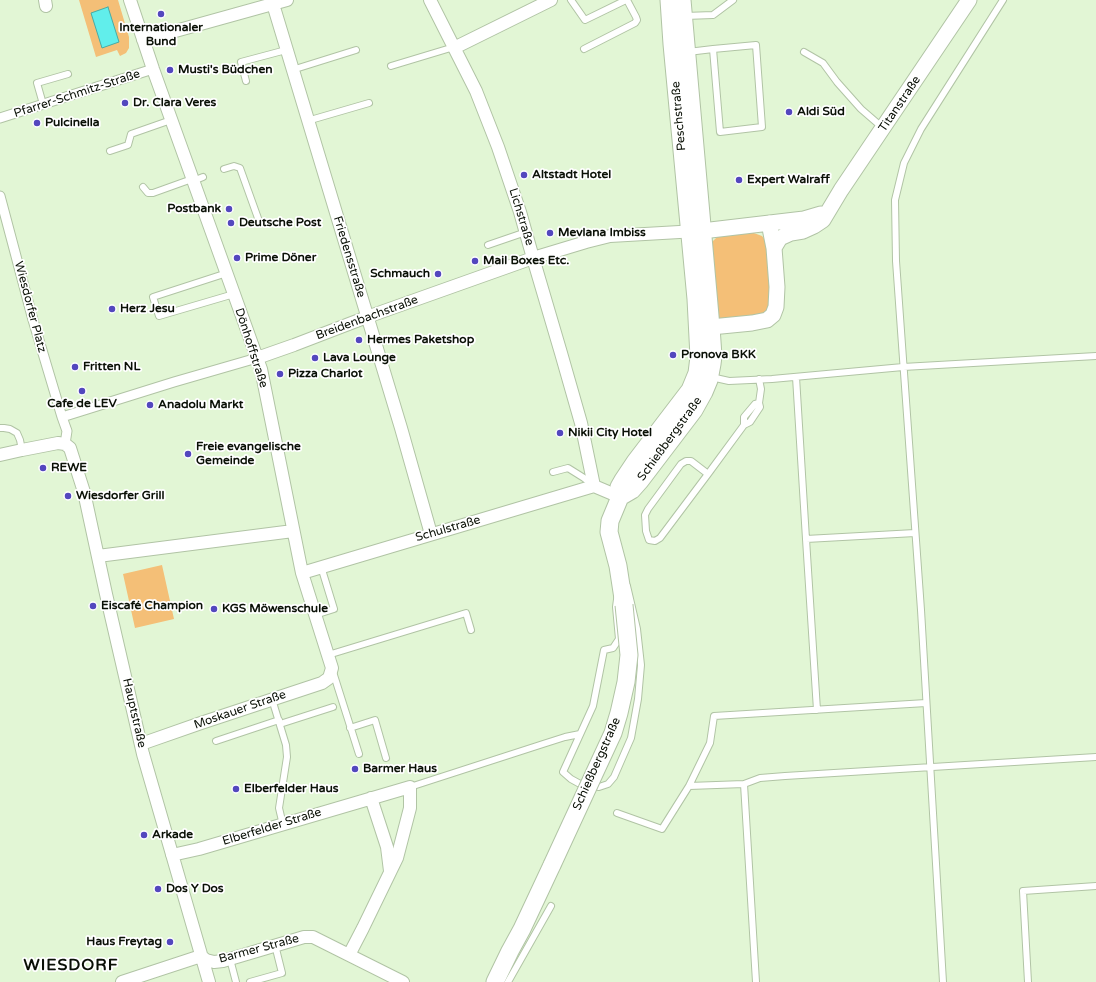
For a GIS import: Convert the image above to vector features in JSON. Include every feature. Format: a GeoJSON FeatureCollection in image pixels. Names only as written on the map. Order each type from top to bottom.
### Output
{"type":"FeatureCollection","features":[{"type":"Feature","properties":{"kind":"main road","name":"Peschstraße"},"geometry":{"type":"LineString","coordinates":[[669,0],[679,48],[696,231]]}},
{"type":"Feature","properties":{"kind":"main road","name":"Peschstraße"},"geometry":{"type":"LineString","coordinates":[[679,48],[683,8]]}},
{"type":"Feature","properties":{"kind":"main road","name":"Schießbergstraße"},"geometry":{"type":"LineString","coordinates":[[495,982],[522,929],[613,733],[619,713],[626,682],[628,655],[624,604],[620,576],[609,532],[610,521],[620,497],[632,490],[640,481],[694,410],[704,392],[703,375],[713,356],[704,324],[696,231]]}},
{"type":"Feature","properties":{"kind":"main road","name":"Schießbergstraße"},"geometry":{"type":"LineString","coordinates":[[507,982],[522,929]]}},
{"type":"Feature","properties":{"kind":"street","name":"Dönhoffstraße"},"geometry":{"type":"LineString","coordinates":[[130,0],[171,120],[196,179],[234,294],[261,369],[302,573],[332,668]]}},
{"type":"Feature","properties":{"kind":"street"},"geometry":{"type":"LineString","coordinates":[[143,40],[287,0]]}},
{"type":"Feature","properties":{"kind":"street","name":"Lichstraße"},"geometry":{"type":"LineString","coordinates":[[430,0],[476,91],[493,133],[520,212],[580,423],[594,486]]}},
{"type":"Feature","properties":{"kind":"street"},"geometry":{"type":"LineString","coordinates":[[454,48],[551,0]]}},
{"type":"Feature","properties":{"kind":"street","name":"Titanstraße"},"geometry":{"type":"LineString","coordinates":[[774,248],[780,238],[814,226],[823,220],[830,207],[969,0]]}},
{"type":"Feature","properties":{"kind":"street","name":"Friedensstraße"},"geometry":{"type":"LineString","coordinates":[[273,4],[307,121],[401,428],[431,534]]}},
{"type":"Feature","properties":{"kind":"street","name":"Pfarrer-Schmitz-Straße"},"geometry":{"type":"LineString","coordinates":[[0,118],[153,69]]}},
{"type":"Feature","properties":{"kind":"street","name":"Wiesdorfer Platz"},"geometry":{"type":"LineString","coordinates":[[0,196],[33,320],[62,417]]}},
{"type":"Feature","properties":{"kind":"street","name":"Titanstraße"},"geometry":{"type":"LineString","coordinates":[[696,231],[804,219],[822,213],[830,207]]}},
{"type":"Feature","properties":{"kind":"street"},"geometry":{"type":"LineString","coordinates":[[704,324],[752,323],[767,320],[774,315],[777,287],[774,248],[769,223]]}},
{"type":"Feature","properties":{"kind":"street","name":"Breidenbachstraße"},"geometry":{"type":"LineString","coordinates":[[62,417],[257,358],[533,258],[586,242],[610,236],[696,231]]}},
{"type":"Feature","properties":{"kind":"street"},"geometry":{"type":"LineString","coordinates":[[0,455],[58,443],[65,444],[67,431],[62,417]]}},
{"type":"Feature","properties":{"kind":"street","name":"Hauptstraße"},"geometry":{"type":"LineString","coordinates":[[65,444],[70,448],[84,492],[141,744],[209,982]]}},
{"type":"Feature","properties":{"kind":"street"},"geometry":{"type":"LineString","coordinates":[[594,486],[620,497]]}},
{"type":"Feature","properties":{"kind":"street","name":"Schulstraße"},"geometry":{"type":"LineString","coordinates":[[302,573],[594,486]]}},
{"type":"Feature","properties":{"kind":"street"},"geometry":{"type":"LineString","coordinates":[[98,556],[293,531]]}},
{"type":"Feature","properties":{"kind":"street","name":"Moskauer Straße"},"geometry":{"type":"LineString","coordinates":[[141,744],[322,683],[329,678],[332,668]]}},
{"type":"Feature","properties":{"kind":"street"},"geometry":{"type":"LineString","coordinates":[[349,955],[397,858],[410,808],[410,787]]}},
{"type":"Feature","properties":{"kind":"street","name":"Elberfelder Straße"},"geometry":{"type":"LineString","coordinates":[[172,855],[199,849],[410,787]]}},
{"type":"Feature","properties":{"kind":"street"},"geometry":{"type":"LineString","coordinates":[[371,798],[387,847],[390,874]]}},
{"type":"Feature","properties":{"kind":"street","name":"Barmer Straße"},"geometry":{"type":"LineString","coordinates":[[201,956],[206,960],[214,962],[230,959],[304,937],[313,936],[403,982]]}},
{"type":"Feature","properties":{"kind":"street"},"geometry":{"type":"LineString","coordinates":[[122,982],[201,956]]}},
{"type":"Feature","properties":{"kind":"lane"},"geometry":{"type":"LineString","coordinates":[[571,0],[585,20],[626,0],[637,20],[635,23],[584,49]]}},
{"type":"Feature","properties":{"kind":"lane"},"geometry":{"type":"LineString","coordinates":[[683,8],[713,14],[733,0]]}},
{"type":"Feature","properties":{"kind":"lane"},"geometry":{"type":"LineString","coordinates":[[943,982],[915,533],[896,261],[895,200],[904,163],[921,129],[1003,0]]}},
{"type":"Feature","properties":{"kind":"lane"},"geometry":{"type":"LineString","coordinates":[[679,48],[714,49],[756,45],[762,127],[720,132],[714,49]]}},
{"type":"Feature","properties":{"kind":"lane"},"geometry":{"type":"LineString","coordinates":[[391,66],[454,48]]}},
{"type":"Feature","properties":{"kind":"lane"},"geometry":{"type":"LineString","coordinates":[[246,81],[241,62],[286,50]]}},
{"type":"Feature","properties":{"kind":"lane"},"geometry":{"type":"LineString","coordinates":[[292,70],[356,50]]}},
{"type":"Feature","properties":{"kind":"lane"},"geometry":{"type":"LineString","coordinates":[[804,52],[823,63],[837,82],[861,109],[883,128]]}},
{"type":"Feature","properties":{"kind":"lane"},"geometry":{"type":"LineString","coordinates":[[43,104],[37,83],[68,74]]}},
{"type":"Feature","properties":{"kind":"lane"},"geometry":{"type":"LineString","coordinates":[[307,121],[369,103]]}},
{"type":"Feature","properties":{"kind":"lane"},"geometry":{"type":"LineString","coordinates":[[110,151],[128,145],[131,134],[171,120]]}},
{"type":"Feature","properties":{"kind":"lane"},"geometry":{"type":"LineString","coordinates":[[224,169],[234,166],[240,168],[260,221]]}},
{"type":"Feature","properties":{"kind":"lane"},"geometry":{"type":"LineString","coordinates":[[143,187],[148,192],[153,193],[196,179]]}},
{"type":"Feature","properties":{"kind":"lane"},"geometry":{"type":"LineString","coordinates":[[488,246],[526,232]]}},
{"type":"Feature","properties":{"kind":"lane"},"geometry":{"type":"LineString","coordinates":[[227,273],[153,297],[159,316],[234,294]]}},
{"type":"Feature","properties":{"kind":"lane"},"geometry":{"type":"LineString","coordinates":[[703,375],[729,380],[759,379],[903,367],[1096,356]]}},
{"type":"Feature","properties":{"kind":"lane"},"geometry":{"type":"LineString","coordinates":[[796,377],[816,710]]}},
{"type":"Feature","properties":{"kind":"lane"},"geometry":{"type":"LineString","coordinates":[[708,474],[691,461],[686,461],[681,464],[645,515],[646,530],[649,540],[655,541],[660,538],[708,474],[744,425],[744,417],[755,404],[759,403],[761,389],[759,379]]}},
{"type":"Feature","properties":{"kind":"lane"},"geometry":{"type":"LineString","coordinates":[[0,423],[5,424],[18,435],[22,450]]}},
{"type":"Feature","properties":{"kind":"lane"},"geometry":{"type":"LineString","coordinates":[[0,428],[10,429]]}},
{"type":"Feature","properties":{"kind":"lane"},"geometry":{"type":"LineString","coordinates":[[553,472],[568,468],[594,486]]}},
{"type":"Feature","properties":{"kind":"lane"},"geometry":{"type":"LineString","coordinates":[[806,539],[915,533]]}},
{"type":"Feature","properties":{"kind":"lane"},"geometry":{"type":"LineString","coordinates":[[315,615],[334,609],[323,573]]}},
{"type":"Feature","properties":{"kind":"lane"},"geometry":{"type":"LineString","coordinates":[[620,576],[627,586],[637,629],[641,665],[638,699],[631,738],[614,777],[608,784],[599,787],[582,785],[563,772],[588,719],[595,699],[604,650],[613,648],[619,639],[616,607],[620,576]]}},
{"type":"Feature","properties":{"kind":"lane"},"geometry":{"type":"LineString","coordinates":[[328,655],[466,613],[471,630]]}},
{"type":"Feature","properties":{"kind":"lane","name":"Dönhoffstraße"},"geometry":{"type":"LineString","coordinates":[[332,668],[359,754]]}},
{"type":"Feature","properties":{"kind":"lane"},"geometry":{"type":"LineString","coordinates":[[272,699],[286,745],[287,757],[279,808],[283,825]]}},
{"type":"Feature","properties":{"kind":"lane"},"geometry":{"type":"LineString","coordinates":[[617,813],[662,829],[689,786],[710,743],[714,716],[926,703]]}},
{"type":"Feature","properties":{"kind":"lane"},"geometry":{"type":"LineString","coordinates":[[216,741],[333,707]]}},
{"type":"Feature","properties":{"kind":"lane"},"geometry":{"type":"LineString","coordinates":[[350,728],[375,720],[386,758]]}},
{"type":"Feature","properties":{"kind":"lane"},"geometry":{"type":"LineString","coordinates":[[410,787],[565,737],[580,734]]}},
{"type":"Feature","properties":{"kind":"lane"},"geometry":{"type":"LineString","coordinates":[[689,786],[744,784],[760,778],[1096,757]]}},
{"type":"Feature","properties":{"kind":"lane"},"geometry":{"type":"LineString","coordinates":[[744,784],[756,982]]}},
{"type":"Feature","properties":{"kind":"lane"},"geometry":{"type":"LineString","coordinates":[[1028,982],[1023,891],[1096,886]]}},
{"type":"Feature","properties":{"kind":"lane"},"geometry":{"type":"LineString","coordinates":[[507,982],[551,906]]}},
{"type":"Feature","properties":{"kind":"lane"},"geometry":{"type":"LineString","coordinates":[[250,982],[282,973],[275,946]]}},
{"type":"Feature","properties":{"kind":"lane"},"geometry":{"type":"LineString","coordinates":[[230,959],[236,982]]}},
{"type":"Feature","properties":{"kind":"shaded area"},"geometry":{"type":"Polygon","coordinates":[[[79,0],[118,0],[129,37],[129,48],[126,53],[120,56],[117,50],[96,57],[79,0]]]}},
{"type":"Feature","properties":{"kind":"shaded area"},"geometry":{"type":"Polygon","coordinates":[[[751,232],[762,236],[766,241],[772,295],[767,312],[759,318],[721,320],[716,316],[711,243],[718,236],[751,232]]]}},
{"type":"Feature","properties":{"kind":"shaded area"},"geometry":{"type":"Polygon","coordinates":[[[162,565],[174,619],[135,628],[123,574],[162,565]]]}},
{"type":"Feature","properties":{"kind":"water"},"geometry":{"type":"Polygon","coordinates":[[[108,7],[119,42],[102,48],[91,13],[108,7]]]}},
{"type":"Feature","properties":{"kind":"place","name":"Internationaler Bund"},"geometry":{"type":"Point","coordinates":[161,14]}},
{"type":"Feature","properties":{"kind":"place","name":"Musti's Büdchen"},"geometry":{"type":"Point","coordinates":[170,70]}},
{"type":"Feature","properties":{"kind":"place","name":"Dr. Clara Veres"},"geometry":{"type":"Point","coordinates":[125,103]}},
{"type":"Feature","properties":{"kind":"place","name":"Aldi Süd"},"geometry":{"type":"Point","coordinates":[789,112]}},
{"type":"Feature","properties":{"kind":"place","name":"Pulcinella"},"geometry":{"type":"Point","coordinates":[37,123]}},
{"type":"Feature","properties":{"kind":"place","name":"Altstadt Hotel"},"geometry":{"type":"Point","coordinates":[524,175]}},
{"type":"Feature","properties":{"kind":"place","name":"Expert Walraff"},"geometry":{"type":"Point","coordinates":[739,180]}},
{"type":"Feature","properties":{"kind":"place","name":"Postbank"},"geometry":{"type":"Point","coordinates":[229,209]}},
{"type":"Feature","properties":{"kind":"place","name":"Deutsche Post"},"geometry":{"type":"Point","coordinates":[231,223]}},
{"type":"Feature","properties":{"kind":"place","name":"Mevlana Imbiss"},"geometry":{"type":"Point","coordinates":[550,233]}},
{"type":"Feature","properties":{"kind":"place","name":"Prime Döner"},"geometry":{"type":"Point","coordinates":[237,258]}},
{"type":"Feature","properties":{"kind":"place","name":"Mail Boxes Etc."},"geometry":{"type":"Point","coordinates":[475,261]}},
{"type":"Feature","properties":{"kind":"place","name":"Schmauch"},"geometry":{"type":"Point","coordinates":[438,274]}},
{"type":"Feature","properties":{"kind":"place","name":"Herz Jesu"},"geometry":{"type":"Point","coordinates":[112,309]}},
{"type":"Feature","properties":{"kind":"place","name":"Hermes Paketshop"},"geometry":{"type":"Point","coordinates":[359,340]}},
{"type":"Feature","properties":{"kind":"place","name":"Pronova BKK"},"geometry":{"type":"Point","coordinates":[673,355]}},
{"type":"Feature","properties":{"kind":"place","name":"Lava Lounge"},"geometry":{"type":"Point","coordinates":[315,358]}},
{"type":"Feature","properties":{"kind":"place","name":"Fritten NL"},"geometry":{"type":"Point","coordinates":[75,367]}},
{"type":"Feature","properties":{"kind":"place","name":"Pizza Charlot"},"geometry":{"type":"Point","coordinates":[280,374]}},
{"type":"Feature","properties":{"kind":"place","name":"Cafe de LEV"},"geometry":{"type":"Point","coordinates":[82,391]}},
{"type":"Feature","properties":{"kind":"place","name":"Anadolu Markt"},"geometry":{"type":"Point","coordinates":[150,405]}},
{"type":"Feature","properties":{"kind":"place","name":"Nikii City Hotel"},"geometry":{"type":"Point","coordinates":[560,433]}},
{"type":"Feature","properties":{"kind":"place","name":"Freie evangelische Gemeinde"},"geometry":{"type":"Point","coordinates":[188,454]}},
{"type":"Feature","properties":{"kind":"place","name":"REWE"},"geometry":{"type":"Point","coordinates":[43,468]}},
{"type":"Feature","properties":{"kind":"place","name":"Wiesdorfer Grill"},"geometry":{"type":"Point","coordinates":[68,496]}},
{"type":"Feature","properties":{"kind":"place","name":"Eiscafé Champion"},"geometry":{"type":"Point","coordinates":[93,606]}},
{"type":"Feature","properties":{"kind":"place","name":"KGS Möwenschule"},"geometry":{"type":"Point","coordinates":[214,609]}},
{"type":"Feature","properties":{"kind":"place","name":"Barmer Haus"},"geometry":{"type":"Point","coordinates":[355,769]}},
{"type":"Feature","properties":{"kind":"place","name":"Elberfelder Haus"},"geometry":{"type":"Point","coordinates":[236,789]}},
{"type":"Feature","properties":{"kind":"place","name":"Arkade"},"geometry":{"type":"Point","coordinates":[144,835]}},
{"type":"Feature","properties":{"kind":"place","name":"Dos Y Dos"},"geometry":{"type":"Point","coordinates":[158,889]}},
{"type":"Feature","properties":{"kind":"place","name":"Haus Freytag"},"geometry":{"type":"Point","coordinates":[170,942]}},
{"type":"Feature","properties":{"kind":"district","name":"WIESDORF"},"geometry":{"type":"Point","coordinates":[71,966]}}]}
